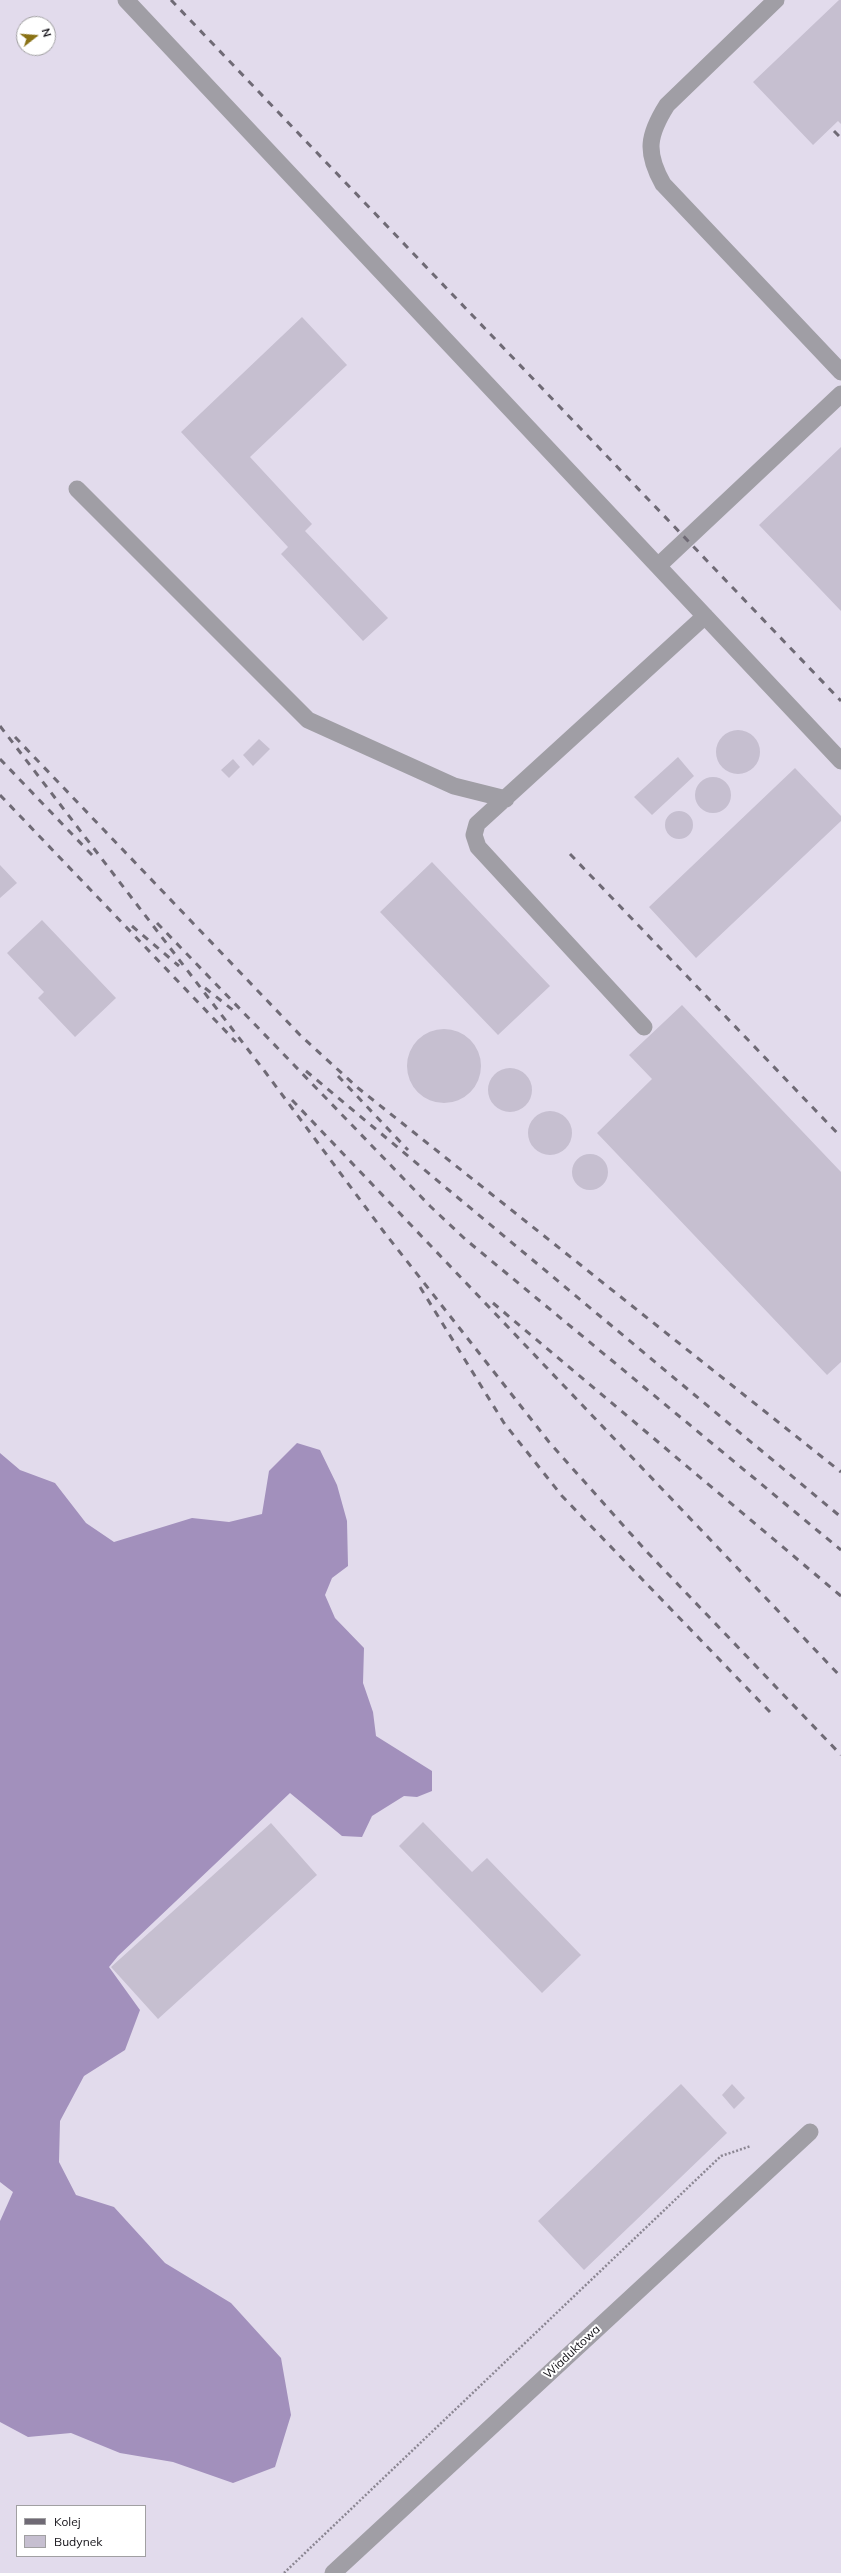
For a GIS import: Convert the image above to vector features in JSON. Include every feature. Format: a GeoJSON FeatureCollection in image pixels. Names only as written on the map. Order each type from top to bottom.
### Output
{"type":"FeatureCollection","features":[{"type":"Feature","properties":{"kind":"lane"},"geometry":{"type":"LineString","coordinates":[[126,0],[841,761]]}},
{"type":"Feature","properties":{"kind":"lane"},"geometry":{"type":"LineString","coordinates":[[776,0],[667,105],[654,126],[650,150],[653,166],[663,184],[841,372]]}},
{"type":"Feature","properties":{"kind":"lane"},"geometry":{"type":"LineString","coordinates":[[658,566],[841,394]]}},
{"type":"Feature","properties":{"kind":"lane"},"geometry":{"type":"LineString","coordinates":[[77,489],[308,720],[454,786],[506,799]]}},
{"type":"Feature","properties":{"kind":"lane"},"geometry":{"type":"LineString","coordinates":[[644,1027],[478,847],[474,835],[477,824],[705,616]]}},
{"type":"Feature","properties":{"kind":"lane","name":"Wiaduktowa"},"geometry":{"type":"LineString","coordinates":[[333,2573],[810,2132]]}},
{"type":"Feature","properties":{"kind":"path"},"geometry":{"type":"LineString","coordinates":[[284,2573],[721,2156],[733,2150],[756,2145]]}},
{"type":"Feature","properties":{"kind":"shaded area"},"geometry":{"type":"Polygon","coordinates":[[[297,1443],[320,1450],[337,1485],[347,1521],[348,1566],[332,1578],[325,1595],[335,1618],[364,1648],[363,1683],[373,1712],[376,1736],[432,1771],[432,1791],[417,1797],[404,1796],[372,1816],[362,1837],[342,1836],[290,1793],[118,1956],[109,1967],[140,2010],[125,2050],[84,2076],[60,2121],[59,2162],[76,2195],[114,2207],[165,2263],[231,2303],[281,2358],[291,2415],[275,2467],[233,2483],[173,2462],[120,2453],[71,2433],[28,2437],[0,2422],[0,2221],[13,2192],[0,2182],[0,1453],[20,1470],[55,1483],[86,1523],[114,1542],[192,1518],[229,1522],[262,1514],[269,1471],[297,1443]]]}},
{"type":"Feature","properties":{"kind":"building"},"geometry":{"type":"Polygon","coordinates":[[[839,0],[841,0],[841,124],[838,121],[813,145],[753,82],[839,0]]]}},
{"type":"Feature","properties":{"kind":"building"},"geometry":{"type":"Polygon","coordinates":[[[302,317],[347,365],[250,457],[312,524],[305,531],[388,618],[363,641],[281,554],[288,547],[181,432],[302,317]]]}},
{"type":"Feature","properties":{"kind":"building"},"geometry":{"type":"Polygon","coordinates":[[[841,447],[841,611],[759,525],[841,447]]]}},
{"type":"Feature","properties":{"kind":"building"},"geometry":{"type":"Polygon","coordinates":[[[738,730],[750,734],[756,740],[760,752],[756,764],[750,770],[738,774],[726,770],[720,764],[716,752],[720,740],[726,734],[738,730]]]}},
{"type":"Feature","properties":{"kind":"building"},"geometry":{"type":"Polygon","coordinates":[[[259,739],[270,749],[253,766],[243,755],[259,739]]]}},
{"type":"Feature","properties":{"kind":"building"},"geometry":{"type":"Polygon","coordinates":[[[678,757],[694,776],[652,815],[634,797],[678,757]]]}},
{"type":"Feature","properties":{"kind":"building"},"geometry":{"type":"Polygon","coordinates":[[[233,759],[240,767],[229,778],[221,770],[233,759]]]}},
{"type":"Feature","properties":{"kind":"building"},"geometry":{"type":"Polygon","coordinates":[[[795,768],[841,816],[841,821],[696,958],[649,907],[795,768]]]}},
{"type":"Feature","properties":{"kind":"building"},"geometry":{"type":"Polygon","coordinates":[[[717,777],[726,782],[730,788],[730,802],[726,808],[717,813],[709,813],[700,808],[696,802],[695,791],[700,782],[706,778],[717,777]]]}},
{"type":"Feature","properties":{"kind":"building"},"geometry":{"type":"Polygon","coordinates":[[[679,811],[685,812],[689,815],[692,819],[692,831],[689,835],[685,838],[679,839],[673,838],[669,835],[666,831],[665,825],[666,819],[669,815],[673,812],[679,811]]]}},
{"type":"Feature","properties":{"kind":"building"},"geometry":{"type":"Polygon","coordinates":[[[432,862],[550,986],[498,1035],[380,912],[432,862]]]}},
{"type":"Feature","properties":{"kind":"building"},"geometry":{"type":"Polygon","coordinates":[[[0,865],[17,883],[0,898],[0,865]]]}},
{"type":"Feature","properties":{"kind":"building"},"geometry":{"type":"Polygon","coordinates":[[[42,920],[116,998],[75,1037],[38,998],[44,992],[7,953],[42,920]]]}},
{"type":"Feature","properties":{"kind":"building"},"geometry":{"type":"Polygon","coordinates":[[[682,1005],[841,1172],[841,1362],[827,1375],[597,1133],[652,1079],[629,1055],[682,1005]]]}},
{"type":"Feature","properties":{"kind":"building"},"geometry":{"type":"Polygon","coordinates":[[[437,1029],[451,1029],[465,1035],[475,1045],[481,1059],[479,1080],[475,1087],[465,1097],[451,1103],[437,1103],[423,1097],[413,1087],[407,1073],[407,1059],[413,1045],[423,1035],[437,1029]]]}},
{"type":"Feature","properties":{"kind":"building"},"geometry":{"type":"Polygon","coordinates":[[[506,1068],[514,1068],[526,1074],[532,1086],[532,1094],[526,1106],[514,1112],[506,1112],[494,1106],[488,1094],[488,1086],[494,1074],[506,1068]]]}},
{"type":"Feature","properties":{"kind":"building"},"geometry":{"type":"Polygon","coordinates":[[[550,1111],[562,1115],[568,1121],[572,1133],[568,1145],[562,1151],[550,1155],[538,1151],[532,1145],[528,1133],[532,1121],[538,1115],[550,1111]]]}},
{"type":"Feature","properties":{"kind":"building"},"geometry":{"type":"Polygon","coordinates":[[[594,1154],[603,1159],[607,1165],[607,1179],[603,1185],[594,1190],[586,1190],[577,1185],[573,1179],[572,1168],[577,1159],[583,1155],[594,1154]]]}},
{"type":"Feature","properties":{"kind":"building"},"geometry":{"type":"Polygon","coordinates":[[[423,1822],[472,1872],[487,1858],[581,1955],[542,1993],[399,1846],[423,1822]]]}},
{"type":"Feature","properties":{"kind":"building"},"geometry":{"type":"Polygon","coordinates":[[[271,1823],[317,1875],[158,2019],[111,1967],[271,1823]]]}},
{"type":"Feature","properties":{"kind":"building"},"geometry":{"type":"Polygon","coordinates":[[[681,2084],[727,2133],[584,2270],[538,2221],[681,2084]]]}},
{"type":"Feature","properties":{"kind":"building"},"geometry":{"type":"Polygon","coordinates":[[[732,2084],[745,2098],[734,2109],[722,2095],[732,2084]]]}},
{"type":"Feature","properties":{"kind":"railway"},"geometry":{"type":"LineString","coordinates":[[171,0],[841,701]]}},
{"type":"Feature","properties":{"kind":"railway"},"geometry":{"type":"LineString","coordinates":[[834,131],[841,138]]}},
{"type":"Feature","properties":{"kind":"railway"},"geometry":{"type":"LineString","coordinates":[[0,726],[266,1073],[384,1232],[549,1442],[647,1552],[841,1755]]}},
{"type":"Feature","properties":{"kind":"railway"},"geometry":{"type":"LineString","coordinates":[[15,737],[301,1036],[358,1088],[841,1472]]}},
{"type":"Feature","properties":{"kind":"railway"},"geometry":{"type":"LineString","coordinates":[[0,759],[93,856]]}},
{"type":"Feature","properties":{"kind":"railway"},"geometry":{"type":"LineString","coordinates":[[0,795],[236,1042]]}},
{"type":"Feature","properties":{"kind":"railway"},"geometry":{"type":"LineString","coordinates":[[570,854],[841,1137]]}},
{"type":"Feature","properties":{"kind":"railway"},"geometry":{"type":"LineString","coordinates":[[157,923],[430,1206],[465,1239],[841,1550]]}},
{"type":"Feature","properties":{"kind":"railway"},"geometry":{"type":"LineString","coordinates":[[132,926],[179,966]]}},
{"type":"Feature","properties":{"kind":"railway"},"geometry":{"type":"LineString","coordinates":[[205,988],[238,1014]]}},
{"type":"Feature","properties":{"kind":"railway"},"geometry":{"type":"LineString","coordinates":[[306,1071],[841,1517]]}},
{"type":"Feature","properties":{"kind":"railway"},"geometry":{"type":"LineString","coordinates":[[338,1076],[408,1150]]}},
{"type":"Feature","properties":{"kind":"railway"},"geometry":{"type":"LineString","coordinates":[[292,1100],[841,1677]]}},
{"type":"Feature","properties":{"kind":"railway"},"geometry":{"type":"LineString","coordinates":[[420,1287],[504,1423],[562,1496],[770,1712]]}},
{"type":"Feature","properties":{"kind":"railway"},"geometry":{"type":"LineString","coordinates":[[493,1303],[841,1596]]}}]}
